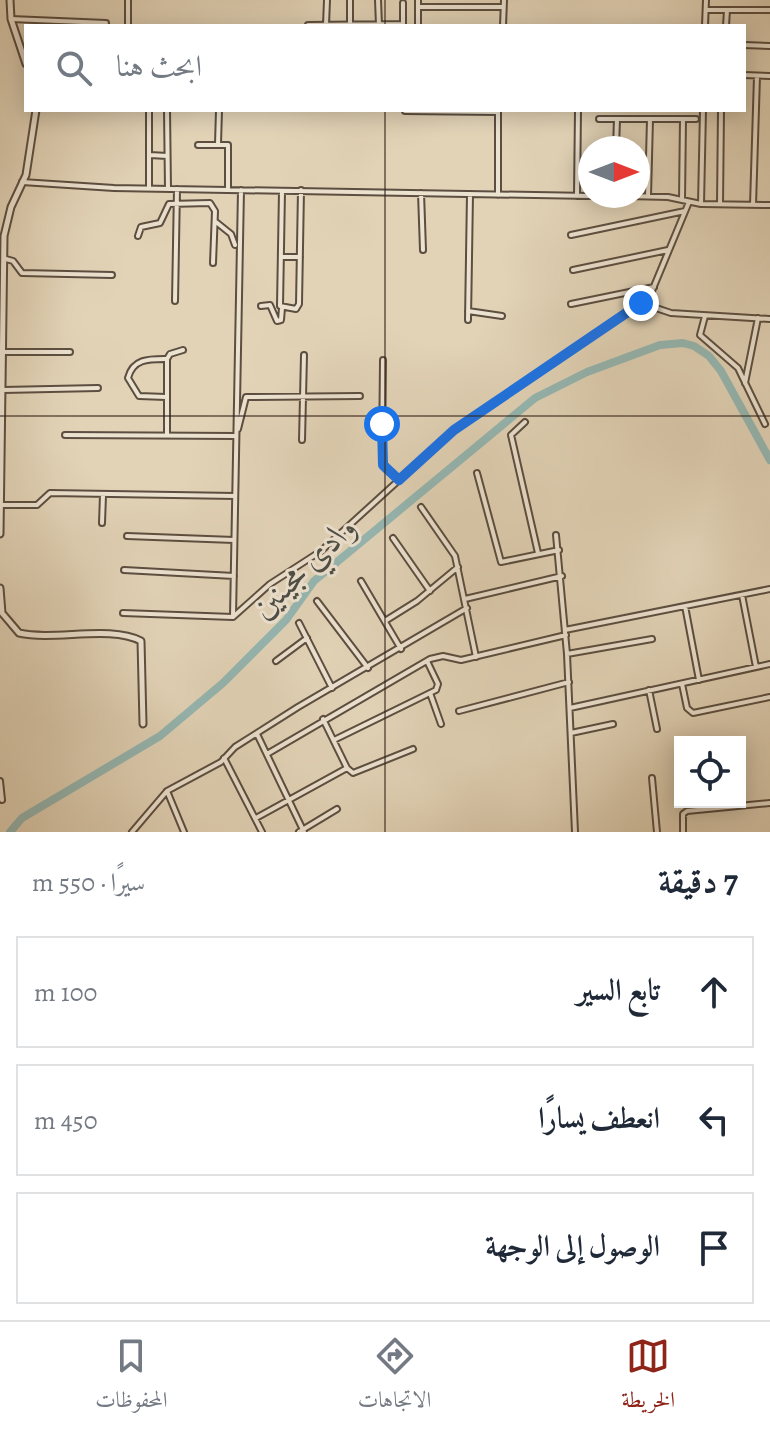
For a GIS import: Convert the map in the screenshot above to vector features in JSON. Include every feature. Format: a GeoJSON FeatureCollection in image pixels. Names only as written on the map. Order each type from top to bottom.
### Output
{"type":"FeatureCollection","features":[{"type":"Feature","properties":{"kind":"street"},"geometry":{"type":"LineString","coordinates":[[10,0],[11,19],[24,58]]}},
{"type":"Feature","properties":{"kind":"street"},"geometry":{"type":"LineString","coordinates":[[128,0],[128,24]]}},
{"type":"Feature","properties":{"kind":"street"},"geometry":{"type":"LineString","coordinates":[[326,24],[327,0]]}},
{"type":"Feature","properties":{"kind":"street"},"geometry":{"type":"LineString","coordinates":[[350,0],[350,24]]}},
{"type":"Feature","properties":{"kind":"street"},"geometry":{"type":"LineString","coordinates":[[378,0],[379,24]]}},
{"type":"Feature","properties":{"kind":"street"},"geometry":{"type":"LineString","coordinates":[[418,0],[418,24]]}},
{"type":"Feature","properties":{"kind":"street"},"geometry":{"type":"LineString","coordinates":[[438,0],[438,7]]}},
{"type":"Feature","properties":{"kind":"street"},"geometry":{"type":"LineString","coordinates":[[503,24],[504,0]]}},
{"type":"Feature","properties":{"kind":"street"},"geometry":{"type":"LineString","coordinates":[[705,24],[706,0]]}},
{"type":"Feature","properties":{"kind":"street"},"geometry":{"type":"LineString","coordinates":[[403,3],[403,24]]}},
{"type":"Feature","properties":{"kind":"street"},"geometry":{"type":"LineString","coordinates":[[418,7],[503,7]]}},
{"type":"Feature","properties":{"kind":"street"},"geometry":{"type":"LineString","coordinates":[[706,10],[770,10]]}},
{"type":"Feature","properties":{"kind":"street"},"geometry":{"type":"LineString","coordinates":[[726,24],[727,10]]}},
{"type":"Feature","properties":{"kind":"street"},"geometry":{"type":"LineString","coordinates":[[11,19],[106,23]]}},
{"type":"Feature","properties":{"kind":"street"},"geometry":{"type":"LineString","coordinates":[[746,45],[770,46]]}},
{"type":"Feature","properties":{"kind":"street"},"geometry":{"type":"LineString","coordinates":[[746,75],[770,76]]}},
{"type":"Feature","properties":{"kind":"street"},"geometry":{"type":"LineString","coordinates":[[753,205],[757,76]]}},
{"type":"Feature","properties":{"kind":"street"},"geometry":{"type":"LineString","coordinates":[[0,534],[4,352],[2,300],[6,259],[2,236],[22,182],[36,112]]}},
{"type":"Feature","properties":{"kind":"street"},"geometry":{"type":"LineString","coordinates":[[149,112],[149,189]]}},
{"type":"Feature","properties":{"kind":"street"},"geometry":{"type":"LineString","coordinates":[[167,112],[168,189]]}},
{"type":"Feature","properties":{"kind":"street"},"geometry":{"type":"LineString","coordinates":[[218,144],[219,112]]}},
{"type":"Feature","properties":{"kind":"street"},"geometry":{"type":"LineString","coordinates":[[498,112],[498,195]]}},
{"type":"Feature","properties":{"kind":"street"},"geometry":{"type":"LineString","coordinates":[[22,182],[149,189],[577,196],[578,112]]}},
{"type":"Feature","properties":{"kind":"street"},"geometry":{"type":"LineString","coordinates":[[701,204],[703,112]]}},
{"type":"Feature","properties":{"kind":"street"},"geometry":{"type":"LineString","coordinates":[[720,205],[721,112]]}},
{"type":"Feature","properties":{"kind":"street"},"geometry":{"type":"LineString","coordinates":[[599,119],[696,119]]}},
{"type":"Feature","properties":{"kind":"street"},"geometry":{"type":"LineString","coordinates":[[616,136],[617,119]]}},
{"type":"Feature","properties":{"kind":"street"},"geometry":{"type":"LineString","coordinates":[[650,119],[650,136]]}},
{"type":"Feature","properties":{"kind":"street"},"geometry":{"type":"LineString","coordinates":[[682,200],[683,119]]}},
{"type":"Feature","properties":{"kind":"street"},"geometry":{"type":"LineString","coordinates":[[198,145],[228,145],[228,190]]}},
{"type":"Feature","properties":{"kind":"street"},"geometry":{"type":"LineString","coordinates":[[149,155],[167,156]]}},
{"type":"Feature","properties":{"kind":"street"},"geometry":{"type":"LineString","coordinates":[[175,301],[177,189]]}},
{"type":"Feature","properties":{"kind":"street"},"geometry":{"type":"LineString","coordinates":[[233,617],[241,190]]}},
{"type":"Feature","properties":{"kind":"street"},"geometry":{"type":"LineString","coordinates":[[282,308],[298,306],[301,190]]}},
{"type":"Feature","properties":{"kind":"street"},"geometry":{"type":"LineString","coordinates":[[261,306],[270,305],[277,321],[281,320],[282,191]]}},
{"type":"Feature","properties":{"kind":"street"},"geometry":{"type":"LineString","coordinates":[[421,193],[423,250]]}},
{"type":"Feature","properties":{"kind":"street"},"geometry":{"type":"LineString","coordinates":[[468,320],[470,194]]}},
{"type":"Feature","properties":{"kind":"street"},"geometry":{"type":"LineString","coordinates":[[650,196],[701,204],[770,205]]}},
{"type":"Feature","properties":{"kind":"street"},"geometry":{"type":"LineString","coordinates":[[138,236],[141,227],[160,223],[167,206],[177,202],[210,203],[214,207],[213,263]]}},
{"type":"Feature","properties":{"kind":"street"},"geometry":{"type":"LineString","coordinates":[[123,613],[233,617],[270,584],[321,551],[454,430],[641,303],[654,287],[689,202]]}},
{"type":"Feature","properties":{"kind":"street"},"geometry":{"type":"LineString","coordinates":[[571,235],[685,211]]}},
{"type":"Feature","properties":{"kind":"street"},"geometry":{"type":"LineString","coordinates":[[214,220],[231,234],[235,245]]}},
{"type":"Feature","properties":{"kind":"street"},"geometry":{"type":"LineString","coordinates":[[573,270],[668,250]]}},
{"type":"Feature","properties":{"kind":"street"},"geometry":{"type":"LineString","coordinates":[[281,257],[300,257]]}},
{"type":"Feature","properties":{"kind":"street"},"geometry":{"type":"LineString","coordinates":[[6,259],[13,261],[22,273],[112,275]]}},
{"type":"Feature","properties":{"kind":"street"},"geometry":{"type":"LineString","coordinates":[[571,304],[654,287]]}},
{"type":"Feature","properties":{"kind":"street"},"geometry":{"type":"LineString","coordinates":[[641,303],[671,313],[770,319]]}},
{"type":"Feature","properties":{"kind":"street"},"geometry":{"type":"LineString","coordinates":[[468,311],[502,316]]}},
{"type":"Feature","properties":{"kind":"street"},"geometry":{"type":"LineString","coordinates":[[705,316],[701,336],[729,358],[765,424]]}},
{"type":"Feature","properties":{"kind":"street"},"geometry":{"type":"LineString","coordinates":[[745,384],[758,318]]}},
{"type":"Feature","properties":{"kind":"street"},"geometry":{"type":"LineString","coordinates":[[167,435],[167,359],[170,354],[183,350]]}},
{"type":"Feature","properties":{"kind":"street"},"geometry":{"type":"LineString","coordinates":[[4,352],[70,352]]}},
{"type":"Feature","properties":{"kind":"street"},"geometry":{"type":"LineString","coordinates":[[302,440],[304,355]]}},
{"type":"Feature","properties":{"kind":"street"},"geometry":{"type":"LineString","coordinates":[[166,397],[139,396],[128,378],[134,366],[141,361],[167,359]]}},
{"type":"Feature","properties":{"kind":"street"},"geometry":{"type":"LineString","coordinates":[[383,360],[382,458],[386,469],[399,480]]}},
{"type":"Feature","properties":{"kind":"street"},"geometry":{"type":"LineString","coordinates":[[3,390],[98,388]]}},
{"type":"Feature","properties":{"kind":"street"},"geometry":{"type":"LineString","coordinates":[[236,429],[242,425],[246,397],[360,396]]}},
{"type":"Feature","properties":{"kind":"street"},"geometry":{"type":"LineString","coordinates":[[525,422],[511,435],[538,553]]}},
{"type":"Feature","properties":{"kind":"street"},"geometry":{"type":"LineString","coordinates":[[65,435],[236,436]]}},
{"type":"Feature","properties":{"kind":"street"},"geometry":{"type":"LineString","coordinates":[[477,473],[501,562],[559,550]]}},
{"type":"Feature","properties":{"kind":"street"},"geometry":{"type":"LineString","coordinates":[[0,505],[37,505],[50,493],[235,496]]}},
{"type":"Feature","properties":{"kind":"street"},"geometry":{"type":"LineString","coordinates":[[102,523],[103,495]]}},
{"type":"Feature","properties":{"kind":"street"},"geometry":{"type":"LineString","coordinates":[[421,507],[458,567],[476,657]]}},
{"type":"Feature","properties":{"kind":"street"},"geometry":{"type":"LineString","coordinates":[[556,535],[566,633],[575,832]]}},
{"type":"Feature","properties":{"kind":"street"},"geometry":{"type":"LineString","coordinates":[[127,536],[234,540]]}},
{"type":"Feature","properties":{"kind":"street"},"geometry":{"type":"LineString","coordinates":[[393,538],[430,591]]}},
{"type":"Feature","properties":{"kind":"street"},"geometry":{"type":"LineString","coordinates":[[385,621],[430,591],[458,567]]}},
{"type":"Feature","properties":{"kind":"street"},"geometry":{"type":"LineString","coordinates":[[124,570],[234,576]]}},
{"type":"Feature","properties":{"kind":"street"},"geometry":{"type":"LineString","coordinates":[[465,599],[562,576]]}},
{"type":"Feature","properties":{"kind":"street"},"geometry":{"type":"LineString","coordinates":[[361,581],[401,649]]}},
{"type":"Feature","properties":{"kind":"street"},"geometry":{"type":"LineString","coordinates":[[0,588],[2,620],[16,631],[27,635],[118,636],[141,641],[143,724]]}},
{"type":"Feature","properties":{"kind":"street"},"geometry":{"type":"LineString","coordinates":[[267,754],[323,719],[438,656],[456,660],[476,657],[566,633],[770,589]]}},
{"type":"Feature","properties":{"kind":"street"},"geometry":{"type":"LineString","coordinates":[[742,595],[756,667]]}},
{"type":"Feature","properties":{"kind":"street"},"geometry":{"type":"LineString","coordinates":[[317,601],[368,668]]}},
{"type":"Feature","properties":{"kind":"street"},"geometry":{"type":"LineString","coordinates":[[685,606],[699,680]]}},
{"type":"Feature","properties":{"kind":"street"},"geometry":{"type":"LineString","coordinates":[[132,832],[167,791],[467,608]]}},
{"type":"Feature","properties":{"kind":"street"},"geometry":{"type":"LineString","coordinates":[[299,623],[332,688]]}},
{"type":"Feature","properties":{"kind":"street"},"geometry":{"type":"LineString","coordinates":[[276,661],[307,638]]}},
{"type":"Feature","properties":{"kind":"street"},"geometry":{"type":"LineString","coordinates":[[567,654],[652,639]]}},
{"type":"Feature","properties":{"kind":"street"},"geometry":{"type":"LineString","coordinates":[[334,740],[430,693],[438,684],[427,661]]}},
{"type":"Feature","properties":{"kind":"street"},"geometry":{"type":"LineString","coordinates":[[570,708],[770,664]]}},
{"type":"Feature","properties":{"kind":"street"},"geometry":{"type":"LineString","coordinates":[[459,711],[569,682]]}},
{"type":"Feature","properties":{"kind":"street"},"geometry":{"type":"LineString","coordinates":[[682,684],[687,708],[693,713],[770,697]]}},
{"type":"Feature","properties":{"kind":"street"},"geometry":{"type":"LineString","coordinates":[[649,690],[657,729]]}},
{"type":"Feature","properties":{"kind":"street"},"geometry":{"type":"LineString","coordinates":[[430,693],[441,724]]}},
{"type":"Feature","properties":{"kind":"street"},"geometry":{"type":"LineString","coordinates":[[323,719],[347,768],[357,773],[413,749]]}},
{"type":"Feature","properties":{"kind":"street"},"geometry":{"type":"LineString","coordinates":[[571,733],[613,724]]}},
{"type":"Feature","properties":{"kind":"street"},"geometry":{"type":"LineString","coordinates":[[257,734],[302,831],[337,809]]}},
{"type":"Feature","properties":{"kind":"street"},"geometry":{"type":"LineString","coordinates":[[224,758],[262,832]]}},
{"type":"Feature","properties":{"kind":"street"},"geometry":{"type":"LineString","coordinates":[[256,818],[347,768]]}},
{"type":"Feature","properties":{"kind":"street"},"geometry":{"type":"LineString","coordinates":[[652,778],[657,832]]}},
{"type":"Feature","properties":{"kind":"street"},"geometry":{"type":"LineString","coordinates":[[0,781],[2,800]]}},
{"type":"Feature","properties":{"kind":"street"},"geometry":{"type":"LineString","coordinates":[[167,791],[184,832]]}},
{"type":"Feature","properties":{"kind":"street"},"geometry":{"type":"LineString","coordinates":[[683,832],[683,814],[687,811],[770,803]]}},
{"type":"Feature","properties":{"kind":"waterway","name":"وادي مجينين"},"geometry":{"type":"LineString","coordinates":[[10,832],[22,818],[160,736],[223,683],[286,620],[314,581],[535,398],[587,372],[660,345],[683,343],[694,346],[709,356],[721,371],[770,460]]}},
{"type":"Feature","properties":{"kind":"route"},"geometry":{"type":"LineString","coordinates":[[382,424],[383,465],[399,480],[454,430],[641,303]]}}]}
